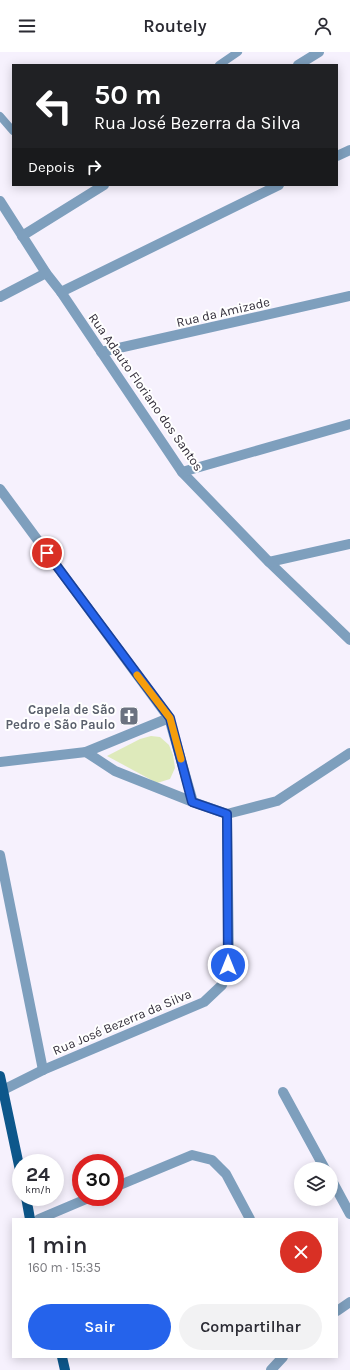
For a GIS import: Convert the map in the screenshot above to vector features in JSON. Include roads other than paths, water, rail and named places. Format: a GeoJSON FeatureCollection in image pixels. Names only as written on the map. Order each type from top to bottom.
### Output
{"type":"FeatureCollection","features":[{"type":"Feature","properties":{"kind":"main road"},"geometry":{"type":"LineString","coordinates":[[0,1076],[17,1154]]}},
{"type":"Feature","properties":{"kind":"main road"},"geometry":{"type":"LineString","coordinates":[[28,1206],[30,1218]]}},
{"type":"Feature","properties":{"kind":"main road"},"geometry":{"type":"LineString","coordinates":[[62,1358],[65,1370]]}},
{"type":"Feature","properties":{"kind":"street"},"geometry":{"type":"LineString","coordinates":[[300,64],[319,52]]}},
{"type":"Feature","properties":{"kind":"street"},"geometry":{"type":"LineString","coordinates":[[338,156],[350,150]]}},
{"type":"Feature","properties":{"kind":"street"},"geometry":{"type":"LineString","coordinates":[[22,236],[102,186]]}},
{"type":"Feature","properties":{"kind":"street"},"geometry":{"type":"LineString","coordinates":[[61,292],[277,186]]}},
{"type":"Feature","properties":{"kind":"street","name":"Rua Adauto Floriano dos Santos"},"geometry":{"type":"LineString","coordinates":[[0,201],[46,273],[61,292],[182,472],[269,562],[350,640]]}},
{"type":"Feature","properties":{"kind":"street"},"geometry":{"type":"LineString","coordinates":[[0,297],[46,273]]}},
{"type":"Feature","properties":{"kind":"street","name":"Rua da Amizade"},"geometry":{"type":"LineString","coordinates":[[101,352],[350,296]]}},
{"type":"Feature","properties":{"kind":"street"},"geometry":{"type":"LineString","coordinates":[[182,472],[350,424]]}},
{"type":"Feature","properties":{"kind":"street"},"geometry":{"type":"LineString","coordinates":[[0,489],[170,718],[192,802]]}},
{"type":"Feature","properties":{"kind":"street"},"geometry":{"type":"LineString","coordinates":[[269,562],[350,544]]}},
{"type":"Feature","properties":{"kind":"street"},"geometry":{"type":"LineString","coordinates":[[0,762],[86,752],[170,718]]}},
{"type":"Feature","properties":{"kind":"street"},"geometry":{"type":"LineString","coordinates":[[86,752],[115,771],[192,802],[227,814],[277,801],[350,753]]}},
{"type":"Feature","properties":{"kind":"street","name":"Rua José Bezerra da Silva"},"geometry":{"type":"LineString","coordinates":[[3,1090],[43,1070],[204,1002],[222,985],[228,965],[227,814]]}},
{"type":"Feature","properties":{"kind":"street"},"geometry":{"type":"LineString","coordinates":[[0,855],[43,1070]]}},
{"type":"Feature","properties":{"kind":"street"},"geometry":{"type":"LineString","coordinates":[[283,1092],[321,1162]]}},
{"type":"Feature","properties":{"kind":"street"},"geometry":{"type":"LineString","coordinates":[[124,1183],[192,1155],[212,1160],[226,1174],[249,1218]]}},
{"type":"Feature","properties":{"kind":"street"},"geometry":{"type":"LineString","coordinates":[[338,1192],[350,1214]]}},
{"type":"Feature","properties":{"kind":"street"},"geometry":{"type":"LineString","coordinates":[[41,1218],[72,1205]]}},
{"type":"Feature","properties":{"kind":"street"},"geometry":{"type":"LineString","coordinates":[[338,1310],[350,1302]]}},
{"type":"Feature","properties":{"kind":"street"},"geometry":{"type":"LineString","coordinates":[[271,1370],[282,1358]]}},
{"type":"Feature","properties":{"kind":"lane"},"geometry":{"type":"LineString","coordinates":[[220,64],[238,52]]}},
{"type":"Feature","properties":{"kind":"lane"},"geometry":{"type":"LineString","coordinates":[[0,116],[12,130]]}},
{"type":"Feature","properties":{"kind":"place","name":"Capela de São Pedro e São Paulo"},"geometry":{"type":"Point","coordinates":[129,716]}}]}
